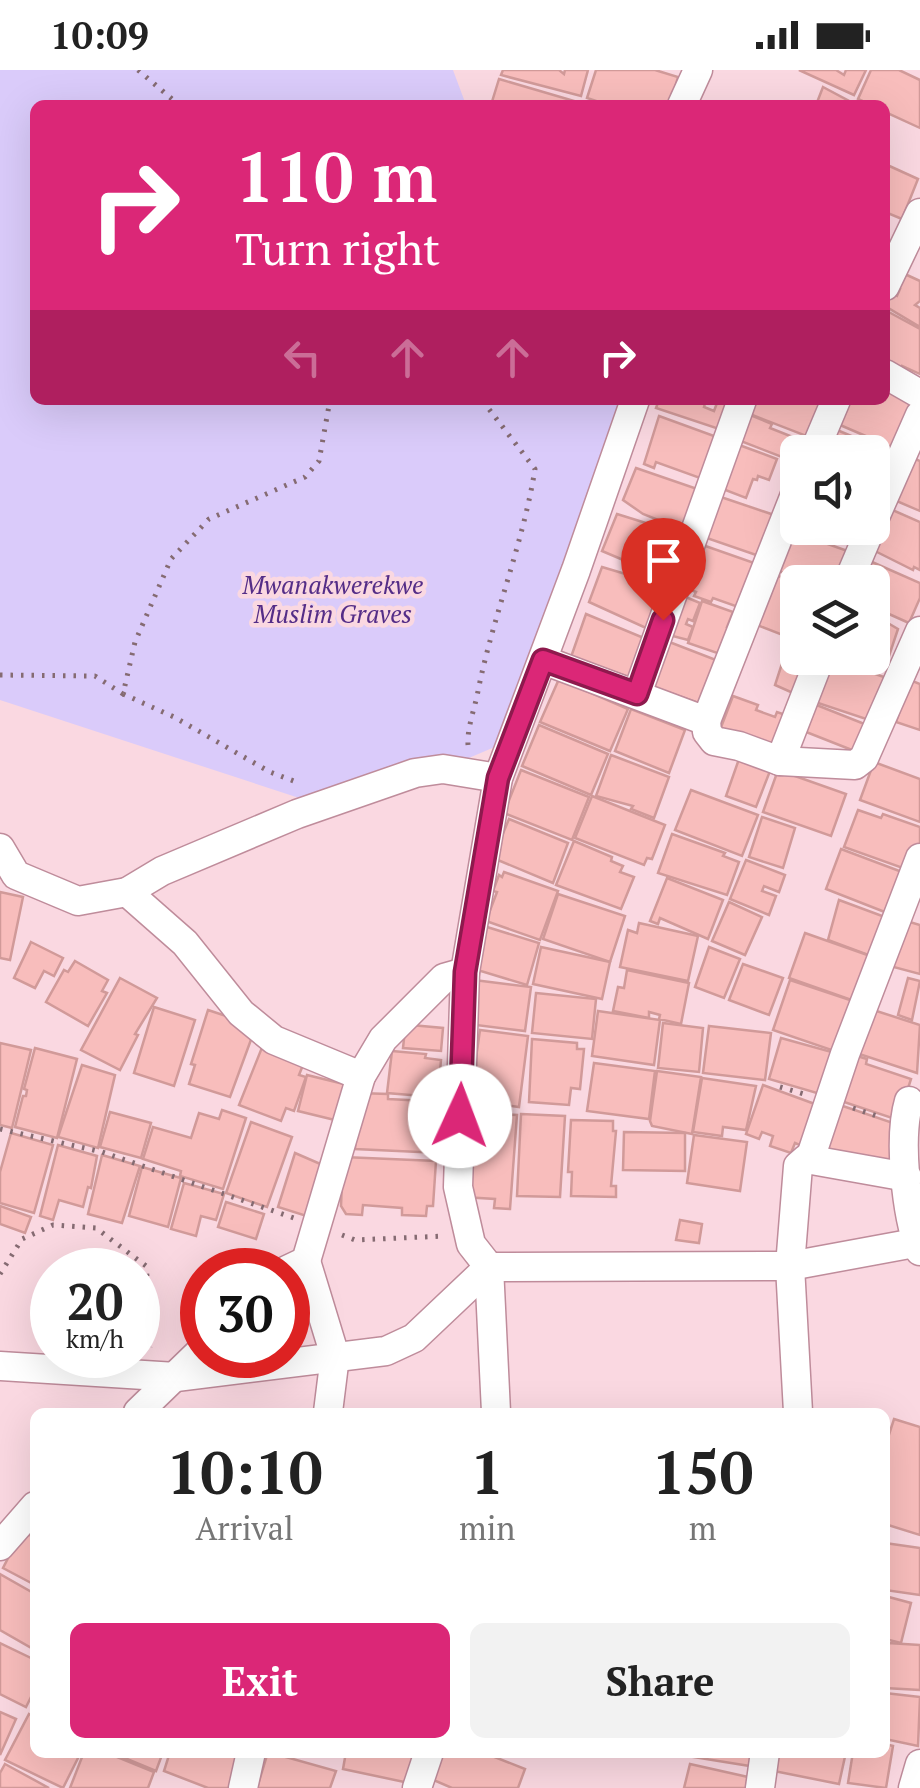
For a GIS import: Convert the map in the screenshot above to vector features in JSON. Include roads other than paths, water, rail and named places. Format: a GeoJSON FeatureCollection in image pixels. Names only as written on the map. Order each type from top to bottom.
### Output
{"type":"FeatureCollection","features":[{"type":"Feature","properties":{"kind":"street"},"geometry":{"type":"LineString","coordinates":[[684,100],[698,70]]}},
{"type":"Feature","properties":{"kind":"street"},"geometry":{"type":"LineString","coordinates":[[890,276],[920,213]]}},
{"type":"Feature","properties":{"kind":"street"},"geometry":{"type":"LineString","coordinates":[[890,377],[920,394]]}},
{"type":"Feature","properties":{"kind":"street"},"geometry":{"type":"LineString","coordinates":[[496,1408],[489,1268],[470,1244],[458,1187],[465,972],[484,775],[543,660],[634,405]]}},
{"type":"Feature","properties":{"kind":"street"},"geometry":{"type":"LineString","coordinates":[[637,694],[740,405]]}},
{"type":"Feature","properties":{"kind":"street"},"geometry":{"type":"LineString","coordinates":[[821,435],[834,405]]}},
{"type":"Feature","properties":{"kind":"street"},"geometry":{"type":"LineString","coordinates":[[890,484],[920,415]]}},
{"type":"Feature","properties":{"kind":"street"},"geometry":{"type":"LineString","coordinates":[[780,533],[706,721],[707,732],[714,741],[780,761],[855,765],[864,758],[920,631]]}},
{"type":"Feature","properties":{"kind":"street"},"geometry":{"type":"LineString","coordinates":[[543,660],[706,721]]}},
{"type":"Feature","properties":{"kind":"street"},"geometry":{"type":"LineString","coordinates":[[780,761],[813,675]]}},
{"type":"Feature","properties":{"kind":"street"},"geometry":{"type":"LineString","coordinates":[[0,848],[16,875],[78,900],[127,892],[162,870],[337,799],[414,773],[443,769],[484,775]]}},
{"type":"Feature","properties":{"kind":"street"},"geometry":{"type":"LineString","coordinates":[[810,1160],[845,1054],[920,858]]}},
{"type":"Feature","properties":{"kind":"street"},"geometry":{"type":"LineString","coordinates":[[127,892],[185,943],[242,1013],[274,1040],[361,1076]]}},
{"type":"Feature","properties":{"kind":"street"},"geometry":{"type":"LineString","coordinates":[[302,1248],[361,1076],[383,1039],[444,978],[465,972]]}},
{"type":"Feature","properties":{"kind":"street"},"geometry":{"type":"LineString","coordinates":[[0,1366],[176,1377],[386,1350],[414,1338],[489,1268],[790,1266],[919,1245],[906,1208],[908,1177],[902,1123],[909,1100]]}},
{"type":"Feature","properties":{"kind":"street"},"geometry":{"type":"LineString","coordinates":[[798,1408],[790,1266],[798,1166],[810,1160],[908,1177]]}},
{"type":"Feature","properties":{"kind":"street"},"geometry":{"type":"LineString","coordinates":[[310,1298],[335,1356],[328,1408]]}},
{"type":"Feature","properties":{"kind":"street"},"geometry":{"type":"LineString","coordinates":[[142,1408],[180,1373]]}},
{"type":"Feature","properties":{"kind":"street"},"geometry":{"type":"LineString","coordinates":[[0,1546],[30,1512]]}},
{"type":"Feature","properties":{"kind":"street"},"geometry":{"type":"LineString","coordinates":[[242,1788],[250,1758]]}},
{"type":"Feature","properties":{"kind":"street"},"geometry":{"type":"LineString","coordinates":[[417,1788],[427,1758]]}},
{"type":"Feature","properties":{"kind":"street"},"geometry":{"type":"LineString","coordinates":[[760,1788],[765,1758]]}},
{"type":"Feature","properties":{"kind":"street"},"geometry":{"type":"LineString","coordinates":[[913,1788],[920,1764]]}},
{"type":"Feature","properties":{"kind":"park label","name":"Mwanakwerekwe Muslim Graves"},"geometry":{"type":"Point","coordinates":[333,600]}}]}
